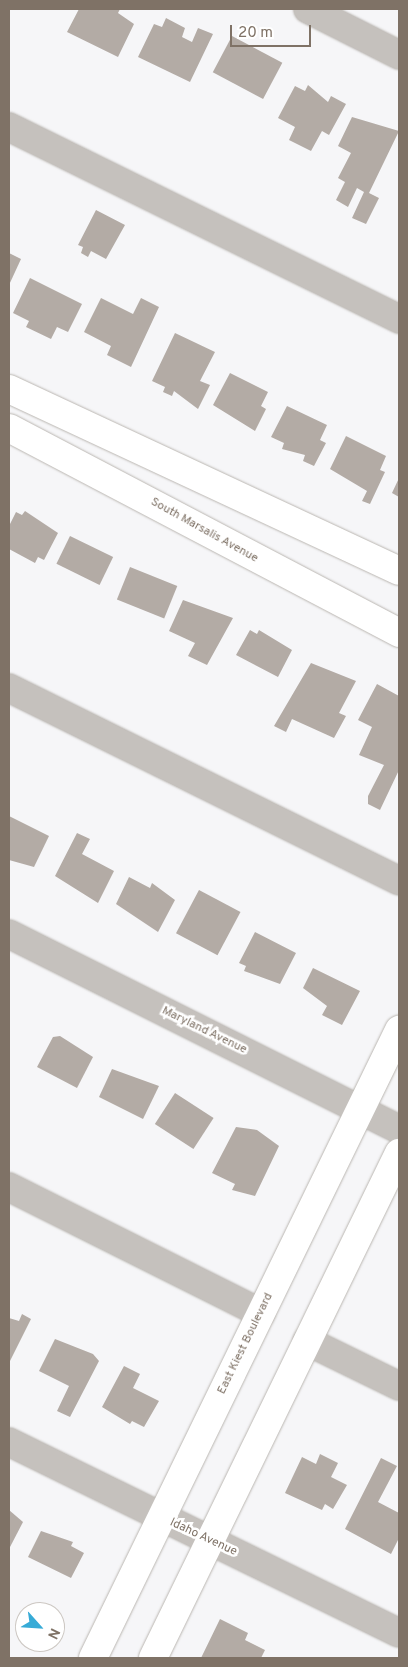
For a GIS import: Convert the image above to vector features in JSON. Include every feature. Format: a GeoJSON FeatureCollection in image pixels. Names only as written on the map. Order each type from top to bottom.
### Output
{"type":"FeatureCollection","features":[{"type":"Feature","properties":{"kind":"main road"},"geometry":{"type":"LineString","coordinates":[[11,396],[399,572]]}},
{"type":"Feature","properties":{"kind":"main road","name":"South Marsalis Avenue"},"geometry":{"type":"LineString","coordinates":[[9,428],[399,632]]}},
{"type":"Feature","properties":{"kind":"main road","name":"East Kiest Boulevard"},"geometry":{"type":"LineString","coordinates":[[93,1658],[399,1030]]}},
{"type":"Feature","properties":{"kind":"main road"},"geometry":{"type":"LineString","coordinates":[[153,1658],[399,1153]]}},
{"type":"Feature","properties":{"kind":"street"},"geometry":{"type":"LineString","coordinates":[[308,9],[399,55]]}},
{"type":"Feature","properties":{"kind":"street"},"geometry":{"type":"LineString","coordinates":[[9,127],[399,319]]}},
{"type":"Feature","properties":{"kind":"street"},"geometry":{"type":"LineString","coordinates":[[9,688],[399,881]]}},
{"type":"Feature","properties":{"kind":"street","name":"Maryland Avenue"},"geometry":{"type":"LineString","coordinates":[[9,934],[399,1129]]}},
{"type":"Feature","properties":{"kind":"street"},"geometry":{"type":"LineString","coordinates":[[9,1187],[261,1313]]}},
{"type":"Feature","properties":{"kind":"street"},"geometry":{"type":"LineString","coordinates":[[307,1342],[399,1386]]}},
{"type":"Feature","properties":{"kind":"street","name":"Idaho Avenue"},"geometry":{"type":"LineString","coordinates":[[9,1442],[161,1519],[399,1633]]}},
{"type":"Feature","properties":{"kind":"building"},"geometry":{"type":"Polygon","coordinates":[[[79,9],[120,9],[118,13],[134,24],[118,57],[67,32],[79,9]]]}},
{"type":"Feature","properties":{"kind":"building"},"geometry":{"type":"Polygon","coordinates":[[[166,18],[185,28],[182,37],[192,42],[198,28],[213,34],[190,82],[138,57],[154,24],[162,27],[166,18]]]}},
{"type":"Feature","properties":{"kind":"building"},"geometry":{"type":"Polygon","coordinates":[[[232,36],[282,63],[263,99],[213,72],[232,36]]]}},
{"type":"Feature","properties":{"kind":"building"},"geometry":{"type":"Polygon","coordinates":[[[308,85],[328,102],[331,96],[346,104],[329,135],[322,131],[311,151],[289,140],[295,127],[278,118],[295,86],[305,91],[308,85]]]}},
{"type":"Feature","properties":{"kind":"building"},"geometry":{"type":"Polygon","coordinates":[[[352,117],[399,131],[369,193],[379,198],[366,224],[352,218],[364,192],[357,188],[348,207],[336,200],[345,182],[338,178],[351,153],[338,146],[352,117]]]}},
{"type":"Feature","properties":{"kind":"building"},"geometry":{"type":"Polygon","coordinates":[[[96,210],[125,225],[106,259],[91,251],[88,257],[81,253],[83,247],[78,245],[96,210]]]}},
{"type":"Feature","properties":{"kind":"building"},"geometry":{"type":"Polygon","coordinates":[[[9,253],[21,259],[9,285],[9,253]]]}},
{"type":"Feature","properties":{"kind":"building"},"geometry":{"type":"Polygon","coordinates":[[[30,278],[82,304],[68,332],[57,327],[51,339],[26,327],[29,321],[13,313],[30,278]]]}},
{"type":"Feature","properties":{"kind":"building"},"geometry":{"type":"Polygon","coordinates":[[[101,298],[133,314],[141,298],[159,307],[131,367],[107,355],[111,346],[84,332],[101,298]]]}},
{"type":"Feature","properties":{"kind":"building"},"geometry":{"type":"Polygon","coordinates":[[[175,333],[215,352],[200,381],[210,385],[198,409],[174,391],[172,396],[163,392],[165,387],[152,381],[175,333]]]}},
{"type":"Feature","properties":{"kind":"building"},"geometry":{"type":"Polygon","coordinates":[[[230,373],[268,392],[261,406],[266,409],[255,431],[213,405],[230,373]]]}},
{"type":"Feature","properties":{"kind":"building"},"geometry":{"type":"Polygon","coordinates":[[[287,406],[327,425],[320,440],[326,443],[314,466],[303,461],[305,455],[282,449],[284,443],[271,437],[287,406]]]}},
{"type":"Feature","properties":{"kind":"building"},"geometry":{"type":"Polygon","coordinates":[[[346,436],[386,456],[380,470],[385,472],[370,504],[362,501],[367,491],[330,469],[346,436]]]}},
{"type":"Feature","properties":{"kind":"building"},"geometry":{"type":"Polygon","coordinates":[[[399,478],[399,497],[392,493],[399,478]]]}},
{"type":"Feature","properties":{"kind":"building"},"geometry":{"type":"Polygon","coordinates":[[[25,511],[58,533],[44,560],[38,557],[35,563],[9,549],[9,526],[16,512],[22,515],[25,511]]]}},
{"type":"Feature","properties":{"kind":"building"},"geometry":{"type":"Polygon","coordinates":[[[70,536],[113,557],[100,585],[56,564],[70,536]]]}},
{"type":"Feature","properties":{"kind":"building"},"geometry":{"type":"Polygon","coordinates":[[[130,567],[177,586],[164,619],[117,599],[130,567]]]}},
{"type":"Feature","properties":{"kind":"building"},"geometry":{"type":"Polygon","coordinates":[[[183,600],[233,618],[207,665],[188,656],[195,643],[169,631],[183,600]]]}},
{"type":"Feature","properties":{"kind":"building"},"geometry":{"type":"Polygon","coordinates":[[[250,630],[257,634],[259,630],[292,650],[278,677],[236,655],[250,630]]]}},
{"type":"Feature","properties":{"kind":"building"},"geometry":{"type":"Polygon","coordinates":[[[311,663],[356,681],[339,713],[346,716],[334,738],[292,719],[286,732],[274,726],[311,663]]]}},
{"type":"Feature","properties":{"kind":"building"},"geometry":{"type":"Polygon","coordinates":[[[377,684],[399,696],[399,770],[380,810],[368,804],[368,796],[384,765],[359,755],[372,727],[358,720],[377,684]]]}},
{"type":"Feature","properties":{"kind":"building"},"geometry":{"type":"Polygon","coordinates":[[[9,816],[49,836],[34,867],[9,860],[9,816]]]}},
{"type":"Feature","properties":{"kind":"building"},"geometry":{"type":"Polygon","coordinates":[[[77,833],[90,839],[82,854],[114,871],[98,903],[55,876],[77,833]]]}},
{"type":"Feature","properties":{"kind":"building"},"geometry":{"type":"Polygon","coordinates":[[[129,877],[150,888],[152,883],[175,900],[158,932],[116,904],[129,877]]]}},
{"type":"Feature","properties":{"kind":"building"},"geometry":{"type":"Polygon","coordinates":[[[199,890],[240,912],[217,955],[176,933],[199,890]]]}},
{"type":"Feature","properties":{"kind":"building"},"geometry":{"type":"Polygon","coordinates":[[[255,932],[296,953],[280,984],[244,971],[246,966],[239,963],[255,932]]]}},
{"type":"Feature","properties":{"kind":"building"},"geometry":{"type":"Polygon","coordinates":[[[313,968],[360,991],[342,1025],[322,1015],[327,1006],[303,988],[313,968]]]}},
{"type":"Feature","properties":{"kind":"building"},"geometry":{"type":"Polygon","coordinates":[[[60,1036],[93,1057],[77,1088],[37,1067],[53,1037],[60,1036]]]}},
{"type":"Feature","properties":{"kind":"building"},"geometry":{"type":"Polygon","coordinates":[[[112,1069],[159,1086],[143,1119],[99,1097],[112,1069]]]}},
{"type":"Feature","properties":{"kind":"building"},"geometry":{"type":"Polygon","coordinates":[[[175,1093],[214,1118],[193,1149],[155,1124],[175,1093]]]}},
{"type":"Feature","properties":{"kind":"building"},"geometry":{"type":"Polygon","coordinates":[[[236,1127],[257,1130],[279,1146],[255,1196],[232,1190],[235,1184],[212,1173],[236,1127]]]}},
{"type":"Feature","properties":{"kind":"building"},"geometry":{"type":"Polygon","coordinates":[[[22,1314],[31,1319],[9,1363],[9,1318],[19,1321],[22,1314]]]}},
{"type":"Feature","properties":{"kind":"building"},"geometry":{"type":"Polygon","coordinates":[[[55,1339],[93,1354],[99,1361],[70,1417],[57,1411],[69,1386],[39,1371],[55,1339]]]}},
{"type":"Feature","properties":{"kind":"building"},"geometry":{"type":"Polygon","coordinates":[[[124,1366],[140,1374],[133,1388],[159,1401],[144,1427],[132,1421],[130,1424],[102,1407],[124,1366]]]}},
{"type":"Feature","properties":{"kind":"building"},"geometry":{"type":"Polygon","coordinates":[[[320,1454],[338,1463],[331,1477],[347,1485],[333,1509],[325,1504],[322,1510],[285,1493],[302,1457],[316,1464],[320,1454]]]}},
{"type":"Feature","properties":{"kind":"building"},"geometry":{"type":"Polygon","coordinates":[[[381,1458],[397,1466],[378,1502],[399,1513],[399,1538],[391,1554],[345,1529],[381,1458]]]}},
{"type":"Feature","properties":{"kind":"building"},"geometry":{"type":"Polygon","coordinates":[[[9,1510],[23,1522],[9,1549],[9,1510]]]}},
{"type":"Feature","properties":{"kind":"building"},"geometry":{"type":"Polygon","coordinates":[[[41,1531],[73,1542],[71,1546],[84,1553],[71,1578],[28,1557],[41,1531]]]}},
{"type":"Feature","properties":{"kind":"building"},"geometry":{"type":"Polygon","coordinates":[[[220,1619],[248,1633],[245,1640],[265,1650],[261,1658],[201,1658],[220,1619]]]}}]}
